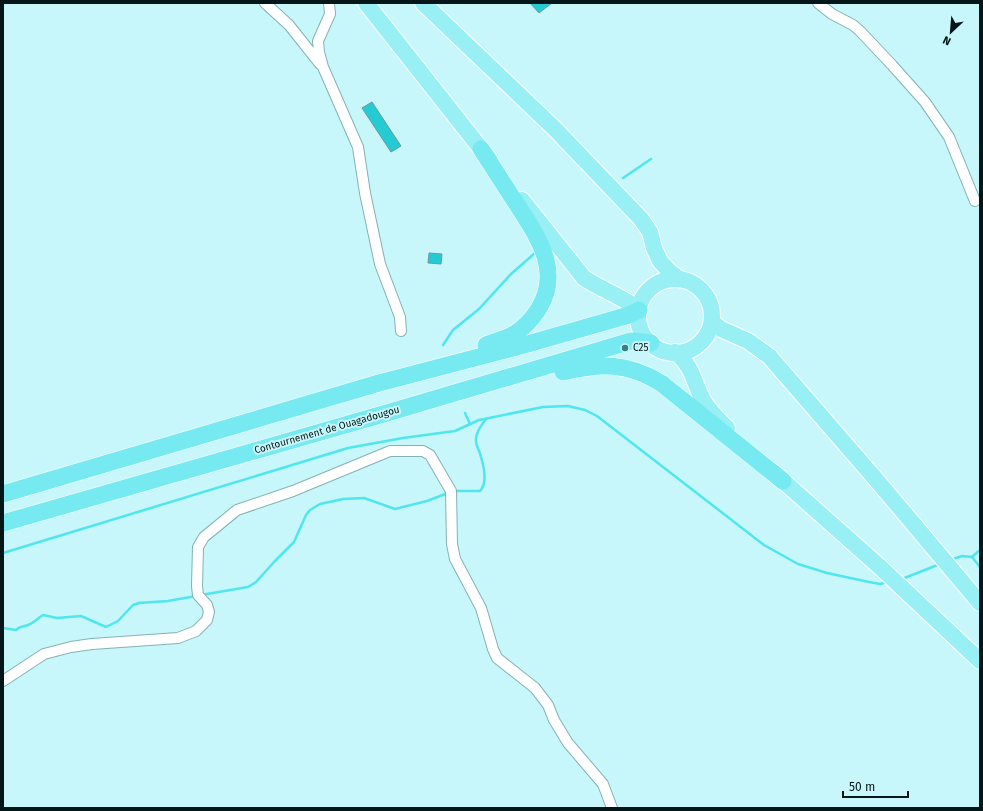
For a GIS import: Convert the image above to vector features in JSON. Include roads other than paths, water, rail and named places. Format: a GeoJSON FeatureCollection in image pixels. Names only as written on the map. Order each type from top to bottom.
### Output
{"type":"FeatureCollection","features":[{"type":"Feature","properties":{"kind":"highway"},"geometry":{"type":"LineString","coordinates":[[379,383],[515,333],[532,320],[540,306],[546,291],[548,274],[546,258],[539,239],[481,149]]}},
{"type":"Feature","properties":{"kind":"highway"},"geometry":{"type":"LineString","coordinates":[[3,494],[379,383],[524,345],[629,315],[639,310]]}},
{"type":"Feature","properties":{"kind":"highway","name":"Contournement de Ouagadougou"},"geometry":{"type":"LineString","coordinates":[[3,523],[387,413],[631,341],[651,343]]}},
{"type":"Feature","properties":{"kind":"highway"},"geometry":{"type":"LineString","coordinates":[[387,413],[594,365],[612,366],[647,374],[661,383],[783,481]]}},
{"type":"Feature","properties":{"kind":"main road"},"geometry":{"type":"LineString","coordinates":[[366,3],[584,278],[597,286],[621,296],[639,310]]}},
{"type":"Feature","properties":{"kind":"main road"},"geometry":{"type":"LineString","coordinates":[[423,3],[555,129],[641,219],[650,232],[654,248],[660,261],[679,279],[692,283],[701,289],[708,299],[712,310],[712,322],[721,329],[748,341],[769,356],[980,603]]}},
{"type":"Feature","properties":{"kind":"main road","name":"Contournement de Ouagadougou"},"geometry":{"type":"LineString","coordinates":[[679,279],[666,280],[655,285],[645,293],[640,305],[638,317],[641,330],[647,340],[658,348],[669,352],[680,352],[692,349],[701,342],[708,333],[712,322]]}},
{"type":"Feature","properties":{"kind":"main road"},"geometry":{"type":"LineString","coordinates":[[675,352],[684,359],[690,368],[703,400],[712,413],[783,481],[880,567],[980,661]]}},
{"type":"Feature","properties":{"kind":"street"},"geometry":{"type":"LineString","coordinates":[[266,3],[289,25],[323,66]]}},
{"type":"Feature","properties":{"kind":"street"},"geometry":{"type":"LineString","coordinates":[[329,3],[330,14],[318,41],[323,66],[358,147],[365,193],[380,264],[400,317],[401,331]]}},
{"type":"Feature","properties":{"kind":"street"},"geometry":{"type":"LineString","coordinates":[[818,3],[832,14],[852,24],[860,31],[925,102],[949,137],[975,201]]}},
{"type":"Feature","properties":{"kind":"street"},"geometry":{"type":"LineString","coordinates":[[3,681],[44,654],[71,647],[92,644],[178,638],[196,631],[207,620],[209,612],[207,604],[198,595],[196,586],[198,547],[204,537],[237,510],[293,491],[390,451],[423,452],[430,455],[451,492],[452,544],[455,559],[481,608],[497,658],[535,688],[548,705],[554,720],[568,743],[603,784],[612,808]]}},
{"type":"Feature","properties":{"kind":"waterway"},"geometry":{"type":"LineString","coordinates":[[623,178],[651,159]]}},
{"type":"Feature","properties":{"kind":"waterway"},"geometry":{"type":"LineString","coordinates":[[443,345],[453,330],[479,309],[511,274],[535,253]]}},
{"type":"Feature","properties":{"kind":"waterway"},"geometry":{"type":"LineString","coordinates":[[3,553],[348,448],[403,438],[455,431],[479,420],[543,407],[568,406],[585,410],[597,416],[764,545],[798,564],[827,573],[869,582],[880,584],[887,582]]}},
{"type":"Feature","properties":{"kind":"waterway"},"geometry":{"type":"LineString","coordinates":[[465,413],[470,424]]}},
{"type":"Feature","properties":{"kind":"waterway"},"geometry":{"type":"LineString","coordinates":[[453,491],[480,491],[484,484],[484,470],[476,444],[476,436],[486,419]]}},
{"type":"Feature","properties":{"kind":"waterway"},"geometry":{"type":"LineString","coordinates":[[201,595],[248,587],[256,582],[294,542],[306,515],[310,510],[320,504],[343,499],[364,498],[395,509],[427,501],[448,493]]}},
{"type":"Feature","properties":{"kind":"waterway"},"geometry":{"type":"LineString","coordinates":[[972,557],[980,550]]}},
{"type":"Feature","properties":{"kind":"waterway"},"geometry":{"type":"LineString","coordinates":[[950,560],[962,556],[972,557],[980,567]]}},
{"type":"Feature","properties":{"kind":"waterway"},"geometry":{"type":"LineString","coordinates":[[902,579],[940,564]]}},
{"type":"Feature","properties":{"kind":"waterway"},"geometry":{"type":"LineString","coordinates":[[3,628],[16,630],[32,623],[43,615],[57,618],[81,616],[106,627],[118,621],[133,605],[196,596]]}},
{"type":"Feature","properties":{"kind":"place","name":"C25"},"geometry":{"type":"Point","coordinates":[625,348]}}]}
